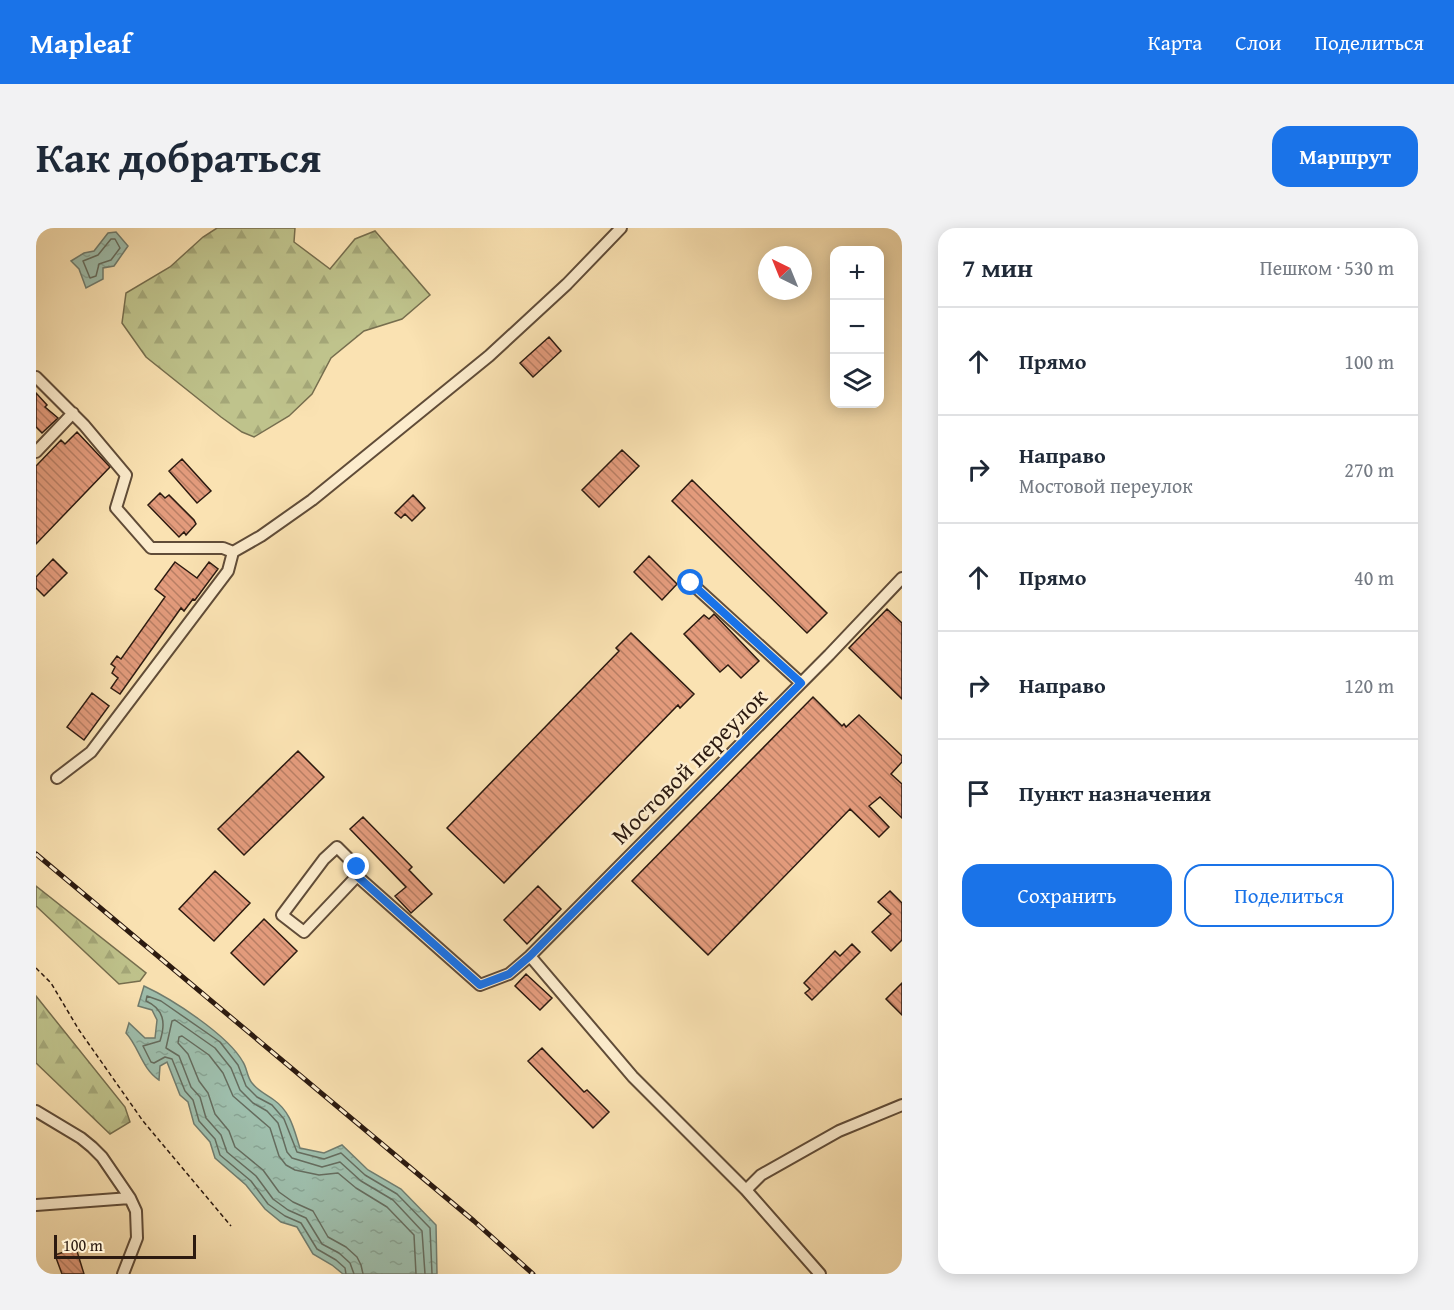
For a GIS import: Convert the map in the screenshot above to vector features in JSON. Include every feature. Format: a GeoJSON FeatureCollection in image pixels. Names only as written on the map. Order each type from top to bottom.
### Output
{"type":"FeatureCollection","features":[{"type":"Feature","properties":{"kind":"street"},"geometry":{"type":"LineString","coordinates":[[57,778],[91,752],[228,571],[233,552],[312,501],[489,356],[567,284],[621,228]]}},
{"type":"Feature","properties":{"kind":"street"},"geometry":{"type":"LineString","coordinates":[[36,377],[73,413],[126,476],[116,508],[151,548],[223,548],[233,552]]}},
{"type":"Feature","properties":{"kind":"street"},"geometry":{"type":"LineString","coordinates":[[36,452],[73,413]]}},
{"type":"Feature","properties":{"kind":"street","name":"Мостовой переулок"},"geometry":{"type":"LineString","coordinates":[[357,876],[480,985],[509,974],[530,956],[801,683],[902,578]]}},
{"type":"Feature","properties":{"kind":"street"},"geometry":{"type":"LineString","coordinates":[[691,583],[801,683]]}},
{"type":"Feature","properties":{"kind":"street"},"geometry":{"type":"LineString","coordinates":[[337,847],[357,867],[357,876],[304,932],[282,915],[324,860],[337,847]]}},
{"type":"Feature","properties":{"kind":"street"},"geometry":{"type":"LineString","coordinates":[[530,956],[633,1077],[747,1190],[820,1274]]}},
{"type":"Feature","properties":{"kind":"street"},"geometry":{"type":"LineString","coordinates":[[747,1190],[761,1175],[839,1131],[902,1105]]}},
{"type":"Feature","properties":{"kind":"street"},"geometry":{"type":"LineString","coordinates":[[36,1112],[81,1138],[92,1147],[102,1157],[130,1197],[136,1211],[137,1238],[123,1274]]}},
{"type":"Feature","properties":{"kind":"street"},"geometry":{"type":"LineString","coordinates":[[36,1205],[130,1197]]}},
{"type":"Feature","properties":{"kind":"path"},"geometry":{"type":"LineString","coordinates":[[36,968],[51,983],[79,1030],[144,1121],[231,1226]]}},
{"type":"Feature","properties":{"kind":"green space"},"geometry":{"type":"Polygon","coordinates":[[[217,228],[295,228],[294,242],[330,269],[355,239],[375,231],[430,295],[402,319],[364,331],[331,358],[312,394],[289,416],[254,437],[242,432],[221,417],[146,357],[122,323],[126,293],[170,267],[203,237],[217,228]]]}},
{"type":"Feature","properties":{"kind":"green space"},"geometry":{"type":"Polygon","coordinates":[[[36,886],[146,973],[140,981],[119,984],[36,906],[36,886]]]}},
{"type":"Feature","properties":{"kind":"green space"},"geometry":{"type":"Polygon","coordinates":[[[36,996],[125,1107],[130,1122],[110,1134],[36,1063],[36,996]]]}},
{"type":"Feature","properties":{"kind":"water"},"geometry":{"type":"Polygon","coordinates":[[[116,232],[128,246],[114,266],[103,268],[103,279],[86,288],[79,269],[71,261],[84,253],[94,251],[108,233],[116,232]]]}},
{"type":"Feature","properties":{"kind":"water"},"geometry":{"type":"Polygon","coordinates":[[[144,986],[184,1009],[236,1052],[254,1086],[284,1110],[300,1148],[324,1153],[342,1145],[368,1170],[401,1189],[436,1225],[437,1274],[343,1274],[313,1254],[297,1227],[281,1222],[265,1209],[246,1185],[215,1158],[210,1142],[194,1124],[188,1102],[180,1095],[167,1062],[160,1066],[159,1080],[148,1070],[126,1033],[129,1023],[145,1038],[155,1038],[157,1020],[152,1010],[138,1006],[144,986]]]}},
{"type":"Feature","properties":{"kind":"building"},"geometry":{"type":"Polygon","coordinates":[[[549,337],[561,351],[533,377],[520,363],[549,337]]]}},
{"type":"Feature","properties":{"kind":"building"},"geometry":{"type":"Polygon","coordinates":[[[36,393],[47,405],[45,407],[58,418],[42,433],[36,427],[36,393]]]}},
{"type":"Feature","properties":{"kind":"building"},"geometry":{"type":"Polygon","coordinates":[[[77,432],[110,467],[36,544],[36,466],[61,440],[65,444],[77,432]]]}},
{"type":"Feature","properties":{"kind":"building"},"geometry":{"type":"Polygon","coordinates":[[[622,450],[639,466],[599,507],[582,490],[622,450]]]}},
{"type":"Feature","properties":{"kind":"building"},"geometry":{"type":"Polygon","coordinates":[[[182,459],[211,491],[197,503],[169,471],[182,459]]]}},
{"type":"Feature","properties":{"kind":"building"},"geometry":{"type":"Polygon","coordinates":[[[692,480],[827,613],[807,633],[672,501],[692,480]]]}},
{"type":"Feature","properties":{"kind":"building"},"geometry":{"type":"Polygon","coordinates":[[[160,493],[165,498],[169,495],[194,520],[196,524],[186,535],[184,532],[179,537],[148,505],[160,493]]]}},
{"type":"Feature","properties":{"kind":"building"},"geometry":{"type":"Polygon","coordinates":[[[413,495],[425,508],[412,521],[405,514],[401,518],[395,513],[413,495]]]}},
{"type":"Feature","properties":{"kind":"building"},"geometry":{"type":"Polygon","coordinates":[[[649,556],[677,584],[662,600],[634,572],[649,556]]]}},
{"type":"Feature","properties":{"kind":"building"},"geometry":{"type":"Polygon","coordinates":[[[53,559],[67,573],[44,596],[36,588],[36,577],[53,559]]]}},
{"type":"Feature","properties":{"kind":"building"},"geometry":{"type":"Polygon","coordinates":[[[175,562],[197,578],[209,562],[218,569],[195,600],[193,599],[184,611],[181,608],[120,694],[111,688],[118,678],[112,673],[115,667],[111,664],[117,656],[121,659],[165,597],[155,589],[175,562]]]}},
{"type":"Feature","properties":{"kind":"building"},"geometry":{"type":"Polygon","coordinates":[[[887,609],[902,623],[902,699],[849,648],[887,609]]]}},
{"type":"Feature","properties":{"kind":"building"},"geometry":{"type":"Polygon","coordinates":[[[714,614],[759,661],[741,678],[728,665],[720,672],[684,634],[704,615],[709,619],[714,614]]]}},
{"type":"Feature","properties":{"kind":"building"},"geometry":{"type":"Polygon","coordinates":[[[631,633],[694,694],[680,708],[678,705],[504,883],[447,828],[619,651],[616,648],[631,633]]]}},
{"type":"Feature","properties":{"kind":"building"},"geometry":{"type":"Polygon","coordinates":[[[92,693],[109,706],[84,740],[67,727],[92,693]]]}},
{"type":"Feature","properties":{"kind":"building"},"geometry":{"type":"Polygon","coordinates":[[[813,697],[842,726],[844,724],[846,727],[859,715],[902,756],[902,762],[891,774],[902,784],[902,818],[880,797],[869,806],[889,827],[879,837],[850,809],[708,955],[632,881],[813,697]]]}},
{"type":"Feature","properties":{"kind":"building"},"geometry":{"type":"Polygon","coordinates":[[[298,751],[324,777],[244,855],[218,829],[298,751]]]}},
{"type":"Feature","properties":{"kind":"building"},"geometry":{"type":"Polygon","coordinates":[[[363,817],[412,867],[409,870],[432,894],[411,913],[395,896],[406,887],[350,829],[363,817]]]}},
{"type":"Feature","properties":{"kind":"building"},"geometry":{"type":"Polygon","coordinates":[[[215,871],[250,903],[214,941],[179,909],[215,871]]]}},
{"type":"Feature","properties":{"kind":"building"},"geometry":{"type":"Polygon","coordinates":[[[538,886],[561,909],[527,944],[504,920],[538,886]]]}},
{"type":"Feature","properties":{"kind":"building"},"geometry":{"type":"Polygon","coordinates":[[[890,891],[902,903],[902,940],[891,951],[872,932],[891,914],[878,902],[890,891]]]}},
{"type":"Feature","properties":{"kind":"building"},"geometry":{"type":"Polygon","coordinates":[[[264,919],[297,951],[264,985],[231,953],[264,919]]]}},
{"type":"Feature","properties":{"kind":"building"},"geometry":{"type":"Polygon","coordinates":[[[852,944],[860,952],[812,1000],[805,993],[810,989],[804,983],[835,951],[840,956],[852,944]]]}},
{"type":"Feature","properties":{"kind":"building"},"geometry":{"type":"Polygon","coordinates":[[[526,974],[552,998],[540,1010],[515,986],[526,974]]]}},
{"type":"Feature","properties":{"kind":"building"},"geometry":{"type":"Polygon","coordinates":[[[902,983],[902,1015],[886,999],[902,983]]]}},
{"type":"Feature","properties":{"kind":"building"},"geometry":{"type":"Polygon","coordinates":[[[542,1048],[584,1092],[587,1090],[609,1112],[593,1128],[528,1061],[542,1048]]]}},
{"type":"Feature","properties":{"kind":"building"},"geometry":{"type":"Polygon","coordinates":[[[76,1248],[84,1274],[62,1274],[55,1255],[76,1248]]]}},
{"type":"Feature","properties":{"kind":"railway"},"geometry":{"type":"LineString","coordinates":[[36,854],[474,1221],[533,1274]]}},
{"type":"Feature","properties":{"kind":"route"},"geometry":{"type":"LineString","coordinates":[[357,867],[357,876],[480,985],[509,974],[530,956],[801,683],[691,583]]}}]}
